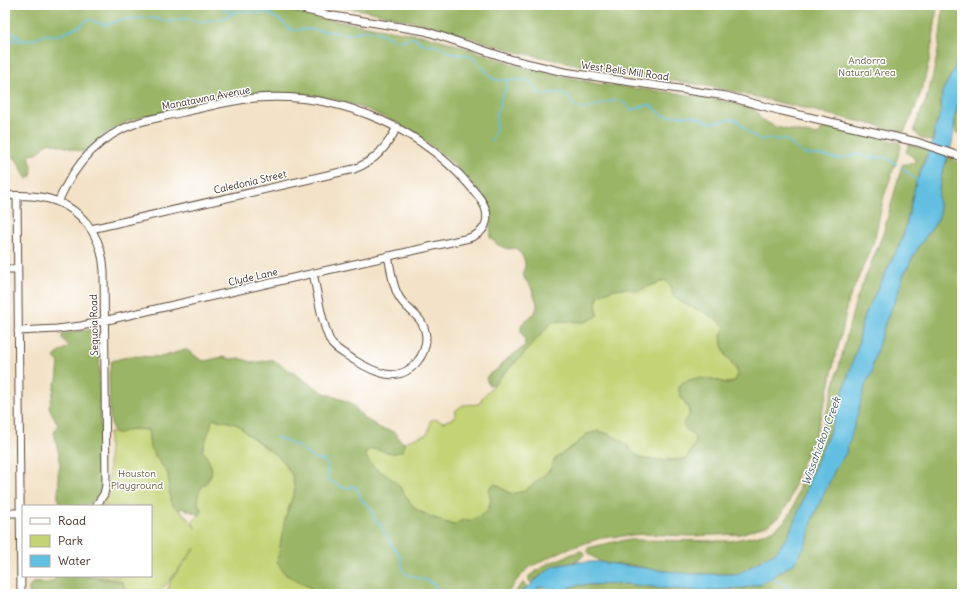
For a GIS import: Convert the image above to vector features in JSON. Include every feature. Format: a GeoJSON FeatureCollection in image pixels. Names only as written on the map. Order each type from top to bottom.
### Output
{"type":"FeatureCollection","features":[{"type":"Feature","properties":{"kind":"street","name":"West Bells Mill Road"},"geometry":{"type":"LineString","coordinates":[[286,5],[327,15],[425,31],[513,60],[552,69],[591,77],[726,96],[778,110],[923,143],[960,156]]}},
{"type":"Feature","properties":{"kind":"street","name":"Manatawna Avenue"},"geometry":{"type":"LineString","coordinates":[[58,202],[66,184],[79,164],[95,147],[123,129],[143,121],[225,103],[265,98],[312,100],[335,104],[360,111],[397,127],[431,150],[450,165],[466,182],[485,207],[487,214],[486,223]]}},
{"type":"Feature","properties":{"kind":"street","name":"Caledonia Street"},"geometry":{"type":"LineString","coordinates":[[91,229],[354,169],[368,162],[380,153],[390,141],[397,127]]}},
{"type":"Feature","properties":{"kind":"street"},"geometry":{"type":"LineString","coordinates":[[5,195],[17,196],[21,594]]}},
{"type":"Feature","properties":{"kind":"street","name":"Sequoia Road"},"geometry":{"type":"LineString","coordinates":[[17,196],[43,198],[58,202],[78,214],[91,229],[100,246],[103,258],[106,485],[104,494],[97,505]]}},
{"type":"Feature","properties":{"kind":"street","name":"Clyde Lane"},"geometry":{"type":"LineString","coordinates":[[18,331],[57,329],[104,321],[469,238],[480,232],[486,223]]}},
{"type":"Feature","properties":{"kind":"street"},"geometry":{"type":"LineString","coordinates":[[313,273],[328,335],[332,343],[338,350],[372,370],[384,374],[394,375],[411,368],[418,361],[425,344],[424,327],[420,318],[403,302],[397,294],[388,256]]}},
{"type":"Feature","properties":{"kind":"street"},"geometry":{"type":"LineString","coordinates":[[5,269],[18,268]]}},
{"type":"Feature","properties":{"kind":"street"},"geometry":{"type":"LineString","coordinates":[[5,513],[21,513]]}},
{"type":"Feature","properties":{"kind":"green space"},"geometry":{"type":"Polygon","coordinates":[[[5,5],[272,5],[312,17],[426,36],[519,66],[598,84],[676,93],[738,104],[755,110],[761,119],[776,127],[818,135],[821,132],[821,126],[827,126],[900,143],[901,147],[884,196],[874,241],[847,304],[830,384],[817,430],[797,475],[789,502],[781,515],[768,525],[740,534],[689,536],[643,534],[601,538],[564,550],[528,568],[507,594],[312,594],[311,588],[285,574],[277,562],[285,519],[295,490],[292,475],[281,459],[246,433],[238,425],[214,419],[211,422],[211,426],[202,450],[209,461],[211,475],[198,494],[198,502],[201,510],[199,515],[182,508],[178,510],[170,500],[168,474],[150,448],[148,430],[131,429],[118,433],[113,431],[110,419],[109,374],[112,361],[130,356],[161,357],[182,350],[187,350],[201,360],[205,361],[222,357],[231,359],[239,358],[251,362],[273,360],[324,393],[351,403],[364,418],[382,429],[396,433],[399,439],[404,443],[403,450],[390,453],[372,449],[365,452],[366,458],[373,466],[396,483],[415,508],[433,518],[454,525],[464,519],[471,521],[488,511],[491,499],[489,493],[490,487],[495,484],[511,494],[525,491],[549,471],[555,459],[587,434],[598,431],[608,434],[620,440],[628,446],[633,453],[643,459],[686,459],[696,442],[694,436],[683,425],[689,416],[689,410],[679,393],[679,387],[683,382],[696,378],[712,379],[729,384],[735,381],[738,374],[736,367],[726,356],[722,345],[721,336],[725,327],[707,314],[674,298],[670,285],[665,280],[637,291],[626,288],[615,289],[599,295],[596,303],[598,316],[585,322],[553,321],[495,384],[489,385],[486,378],[489,374],[497,370],[503,362],[524,347],[525,341],[521,331],[521,326],[537,308],[533,292],[523,275],[525,262],[523,258],[516,248],[508,249],[498,245],[490,238],[490,207],[485,198],[460,170],[443,155],[397,123],[366,109],[319,96],[265,93],[219,100],[145,116],[129,121],[109,131],[82,152],[49,142],[37,154],[29,155],[32,167],[31,177],[27,179],[19,163],[13,157],[5,155],[5,5]]]}},
{"type":"Feature","properties":{"kind":"green space","name":"Andorra Natural Area"},"geometry":{"type":"Polygon","coordinates":[[[332,5],[937,5],[933,38],[923,86],[904,132],[714,87],[615,72],[517,52],[444,29],[368,11],[332,5]]]}},
{"type":"Feature","properties":{"kind":"green space"},"geometry":{"type":"Polygon","coordinates":[[[943,5],[962,5],[962,43],[954,70],[944,87],[941,102],[941,113],[934,130],[932,142],[919,136],[914,129],[926,100],[933,77],[941,29],[943,5]]]}},
{"type":"Feature","properties":{"kind":"green space"},"geometry":{"type":"Polygon","coordinates":[[[962,94],[961,126],[959,134],[956,133],[955,118],[962,94]]]}},
{"type":"Feature","properties":{"kind":"green space"},"geometry":{"type":"Polygon","coordinates":[[[909,144],[929,151],[916,182],[905,230],[900,244],[862,322],[859,342],[833,424],[811,475],[801,506],[789,534],[777,551],[740,573],[733,574],[690,574],[668,572],[631,565],[602,563],[589,554],[587,551],[588,548],[626,540],[730,541],[756,536],[775,529],[785,521],[793,509],[803,473],[818,443],[855,303],[883,234],[902,165],[915,162],[914,158],[906,152],[909,144]]]}},
{"type":"Feature","properties":{"kind":"green space"},"geometry":{"type":"Polygon","coordinates":[[[948,157],[962,164],[962,594],[563,594],[570,587],[580,585],[627,584],[706,591],[744,588],[761,584],[786,569],[808,538],[813,518],[837,465],[845,455],[866,383],[872,373],[873,363],[885,323],[897,296],[903,276],[919,246],[937,221],[940,214],[938,197],[941,177],[948,157]]]}},
{"type":"Feature","properties":{"kind":"green space"},"geometry":{"type":"Polygon","coordinates":[[[665,280],[676,299],[684,304],[710,314],[726,327],[721,336],[732,365],[737,372],[735,381],[728,383],[711,379],[679,387],[679,391],[689,412],[689,416],[685,420],[689,432],[694,436],[696,442],[686,459],[643,459],[633,453],[628,446],[620,440],[608,434],[598,431],[587,434],[555,459],[549,471],[525,491],[511,494],[495,484],[490,487],[489,493],[491,499],[488,511],[471,521],[464,519],[454,525],[439,520],[415,508],[396,483],[373,466],[366,458],[365,452],[372,449],[390,453],[403,450],[404,443],[407,441],[427,434],[430,421],[435,419],[444,422],[455,417],[455,411],[463,405],[479,404],[483,397],[505,372],[518,360],[553,321],[568,321],[596,303],[599,294],[615,289],[626,288],[637,291],[665,280]]]}},
{"type":"Feature","properties":{"kind":"green space"},"geometry":{"type":"Polygon","coordinates":[[[94,329],[99,336],[101,485],[96,498],[92,502],[84,505],[61,505],[58,496],[60,460],[54,433],[58,425],[49,407],[57,380],[59,363],[54,357],[69,346],[62,338],[63,334],[94,329]]]}},
{"type":"Feature","properties":{"kind":"green space","name":"Houston Playground"},"geometry":{"type":"Polygon","coordinates":[[[214,419],[238,425],[246,433],[282,459],[292,475],[295,490],[285,519],[285,574],[311,588],[312,594],[169,594],[167,592],[171,580],[195,548],[170,580],[160,591],[153,595],[130,594],[119,580],[92,577],[152,577],[152,505],[102,505],[107,498],[109,490],[109,433],[118,433],[130,429],[148,430],[150,448],[168,474],[171,503],[186,516],[196,529],[192,522],[199,515],[201,510],[198,502],[198,494],[200,489],[211,476],[209,462],[202,451],[211,422],[214,419]]]}},
{"type":"Feature","properties":{"kind":"green space"},"geometry":{"type":"Polygon","coordinates":[[[580,551],[584,554],[579,560],[555,566],[531,583],[529,581],[529,576],[547,564],[580,551]]]}},
{"type":"Feature","properties":{"kind":"green space"},"geometry":{"type":"Polygon","coordinates":[[[56,577],[91,577],[123,582],[124,588],[133,594],[29,594],[29,588],[32,583],[53,582],[56,577]]]}},
{"type":"Feature","properties":{"kind":"green space"},"geometry":{"type":"Polygon","coordinates":[[[523,583],[527,587],[519,594],[513,594],[523,583]]]}},
{"type":"Feature","properties":{"kind":"sand"},"geometry":{"type":"Polygon","coordinates":[[[539,587],[545,587],[548,589],[556,588],[554,594],[534,594],[539,587]]]}},
{"type":"Feature","properties":{"kind":"water"},"geometry":{"type":"Polygon","coordinates":[[[962,43],[962,94],[955,116],[952,143],[941,177],[938,197],[940,214],[937,221],[919,246],[903,276],[897,296],[885,323],[873,363],[872,373],[866,383],[845,455],[837,465],[813,518],[804,548],[794,563],[761,584],[744,588],[706,591],[627,584],[580,585],[570,587],[563,594],[554,594],[555,588],[548,589],[545,587],[539,587],[534,594],[519,594],[553,566],[578,562],[599,562],[690,574],[733,574],[740,573],[777,551],[789,534],[801,506],[811,475],[833,424],[859,342],[862,322],[900,244],[905,230],[916,182],[934,138],[934,131],[941,113],[942,92],[954,70],[962,43]]]}},
{"type":"Feature","properties":{"kind":"waterway"},"geometry":{"type":"LineString","coordinates":[[223,5],[223,10],[235,12]]}},
{"type":"Feature","properties":{"kind":"waterway"},"geometry":{"type":"LineString","coordinates":[[5,39],[19,41],[31,40],[39,38],[43,35],[59,35],[80,26],[89,19],[102,24],[109,24],[120,20],[141,18],[155,18],[165,22],[188,18],[200,22],[224,18],[235,12],[245,11],[268,13],[281,21],[291,30],[307,29],[347,34],[367,30],[380,33],[394,40],[400,41],[414,38],[424,44],[435,45],[453,54],[468,55],[474,58],[491,77],[496,80],[527,80],[537,92],[542,95],[560,92],[563,93],[575,106],[581,109],[591,108],[613,100],[618,100],[623,102],[632,110],[647,105],[652,106],[665,116],[694,116],[710,123],[733,119],[738,121],[748,132],[760,140],[769,138],[774,140],[785,139],[802,153],[808,155],[818,155],[839,159],[860,154],[872,158],[884,157],[897,164]]}},
{"type":"Feature","properties":{"kind":"waterway"},"geometry":{"type":"LineString","coordinates":[[5,29],[22,40]]}},
{"type":"Feature","properties":{"kind":"waterway"},"geometry":{"type":"LineString","coordinates":[[491,141],[496,129],[497,111],[500,106],[499,102],[507,87],[507,80]]}},
{"type":"Feature","properties":{"kind":"waterway"},"geometry":{"type":"LineString","coordinates":[[902,167],[918,182]]}},
{"type":"Feature","properties":{"kind":"waterway"},"geometry":{"type":"LineString","coordinates":[[276,437],[295,445],[313,458],[325,461],[328,467],[327,478],[329,481],[343,488],[353,486],[356,487],[361,499],[373,511],[374,518],[381,526],[392,546],[400,555],[404,572],[408,575],[426,580],[435,585],[442,594]]}},
{"type":"Feature","properties":{"kind":"waterway"},"geometry":{"type":"LineString","coordinates":[[770,578],[785,584],[790,594]]}},
{"type":"Feature","properties":{"kind":"water label","name":"Wissahickon Creek"},"geometry":{"type":"Point","coordinates":[821,441]}}]}
